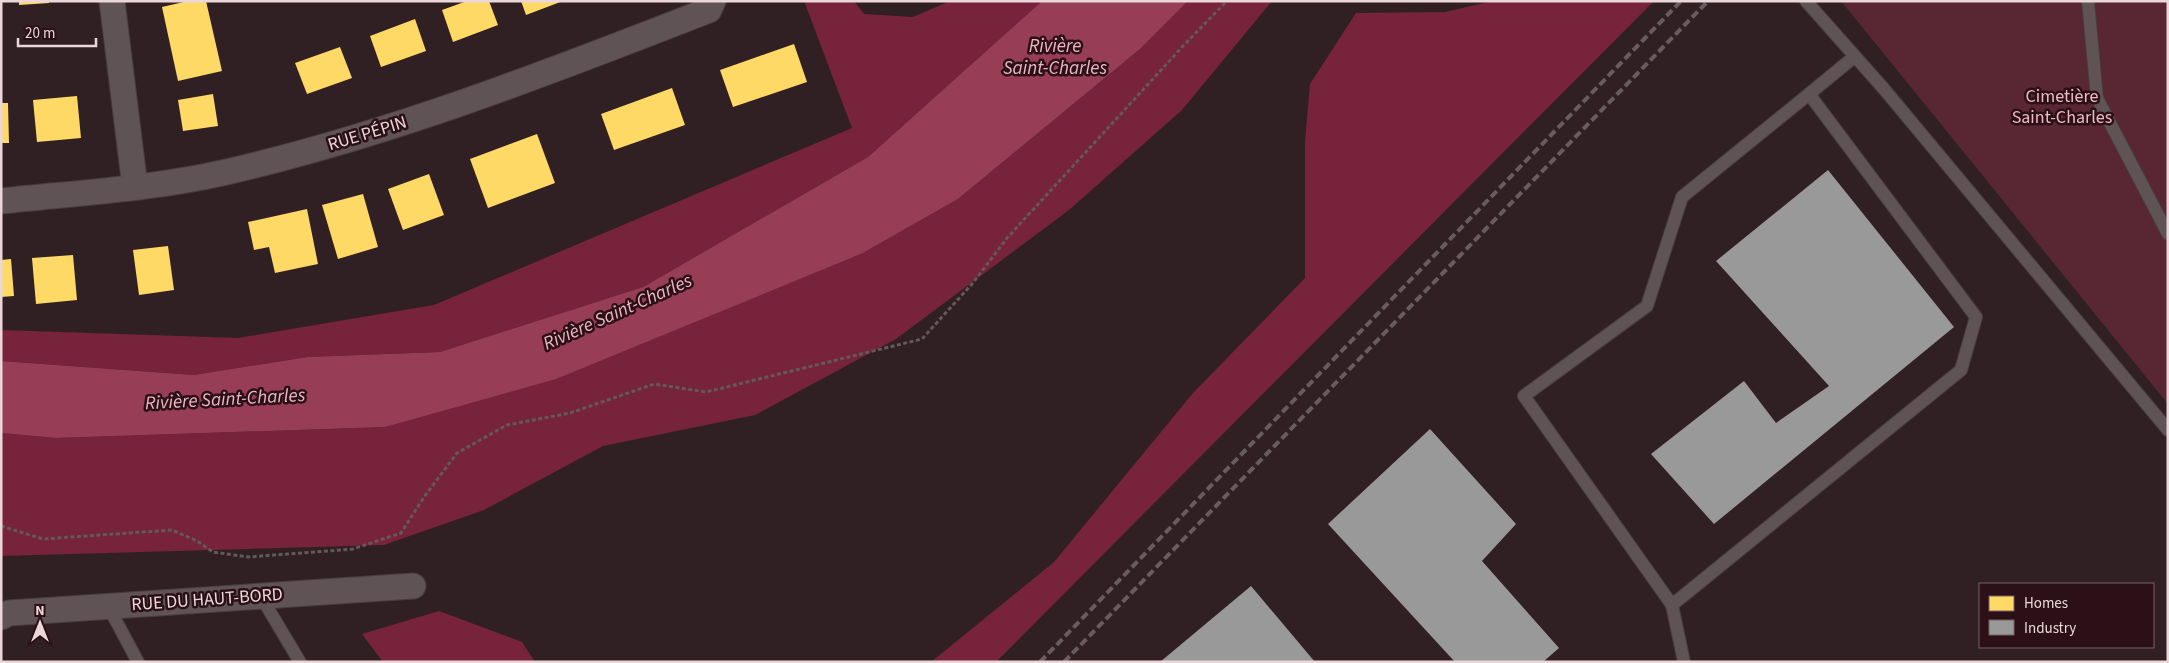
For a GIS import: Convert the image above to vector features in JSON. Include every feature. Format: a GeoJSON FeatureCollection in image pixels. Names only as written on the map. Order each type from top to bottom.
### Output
{"type":"FeatureCollection","features":[{"type":"Feature","properties":{"kind":"street"},"geometry":{"type":"LineString","coordinates":[[112,1],[135,187]]}},
{"type":"Feature","properties":{"kind":"street","name":"RUE PÉPIN"},"geometry":{"type":"LineString","coordinates":[[1,201],[135,187],[221,173],[357,137],[514,84],[636,38],[709,10],[714,1]]}},
{"type":"Feature","properties":{"kind":"street","name":"RUE DU HAUT-BORD"},"geometry":{"type":"LineString","coordinates":[[1,618],[9,613],[413,586]]}},
{"type":"Feature","properties":{"kind":"lane"},"geometry":{"type":"LineString","coordinates":[[1806,1],[1884,89],[2168,430]]}},
{"type":"Feature","properties":{"kind":"lane"},"geometry":{"type":"LineString","coordinates":[[2088,1],[2097,98],[2168,234]]}},
{"type":"Feature","properties":{"kind":"lane"},"geometry":{"type":"LineString","coordinates":[[1684,662],[1672,605],[1524,396],[1647,306],[1682,197],[1854,57]]}},
{"type":"Feature","properties":{"kind":"lane"},"geometry":{"type":"LineString","coordinates":[[1672,605],[1961,370],[1976,317],[1808,94]]}},
{"type":"Feature","properties":{"kind":"lane"},"geometry":{"type":"LineString","coordinates":[[260,595],[300,662]]}},
{"type":"Feature","properties":{"kind":"lane"},"geometry":{"type":"LineString","coordinates":[[108,606],[138,662]]}},
{"type":"Feature","properties":{"kind":"path"},"geometry":{"type":"LineString","coordinates":[[1,526],[43,539],[172,530],[198,541],[213,552],[248,557],[353,549],[401,534],[424,497],[456,453],[507,425],[570,413],[654,384],[706,392],[922,339],[972,284],[1006,238],[1227,1]]}},
{"type":"Feature","properties":{"kind":"green space","name":"Cimetière Saint-Charles"},"geometry":{"type":"Polygon","coordinates":[[[1841,1],[2168,1],[2168,404],[1841,1]]]}},
{"type":"Feature","properties":{"kind":"shaded area"},"geometry":{"type":"Polygon","coordinates":[[[804,1],[854,1],[864,14],[913,17],[950,1],[1042,1],[868,157],[643,287],[440,352],[307,357],[194,375],[1,361],[1,330],[238,338],[434,305],[852,128],[804,1]]]}},
{"type":"Feature","properties":{"kind":"shaded area"},"geometry":{"type":"Polygon","coordinates":[[[1188,1],[1272,1],[1182,110],[1069,210],[896,339],[755,415],[603,446],[484,510],[384,545],[1,556],[1,433],[56,438],[385,427],[863,253],[958,199],[1140,49],[1188,1]]]}},
{"type":"Feature","properties":{"kind":"shaded area"},"geometry":{"type":"Polygon","coordinates":[[[1493,1],[1654,1],[996,662],[931,662],[1054,562],[1193,393],[1305,278],[1305,141],[1310,84],[1356,13],[1445,12],[1493,1]]]}},
{"type":"Feature","properties":{"kind":"shaded area"},"geometry":{"type":"Polygon","coordinates":[[[439,611],[522,642],[535,662],[383,662],[362,634],[439,611]]]}},
{"type":"Feature","properties":{"kind":"water","name":"Rivière Saint-Charles"},"geometry":{"type":"Polygon","coordinates":[[[1042,1],[1188,1],[1140,49],[958,199],[863,253],[556,379],[385,427],[56,438],[1,433],[1,361],[194,375],[307,357],[440,352],[643,287],[868,157],[1042,1]]]}},
{"type":"Feature","properties":{"kind":"building: Homes"},"geometry":{"type":"Polygon","coordinates":[[[19,1],[49,1],[49,3],[19,5],[19,1]]]}},
{"type":"Feature","properties":{"kind":"building: Homes"},"geometry":{"type":"Polygon","coordinates":[[[188,1],[206,1],[222,71],[178,81],[162,7],[188,1]]]}},
{"type":"Feature","properties":{"kind":"building: Homes"},"geometry":{"type":"Polygon","coordinates":[[[467,1],[489,1],[498,25],[453,42],[442,10],[467,1]]]}},
{"type":"Feature","properties":{"kind":"building: Homes"},"geometry":{"type":"Polygon","coordinates":[[[521,1],[563,1],[526,15],[521,1]]]}},
{"type":"Feature","properties":{"kind":"building: Homes"},"geometry":{"type":"Polygon","coordinates":[[[415,19],[426,51],[381,67],[370,36],[415,19]]]}},
{"type":"Feature","properties":{"kind":"building: Homes"},"geometry":{"type":"Polygon","coordinates":[[[794,44],[807,82],[733,107],[720,70],[794,44]]]}},
{"type":"Feature","properties":{"kind":"building: Homes"},"geometry":{"type":"Polygon","coordinates":[[[340,47],[352,78],[307,94],[295,63],[340,47]]]}},
{"type":"Feature","properties":{"kind":"building: Homes"},"geometry":{"type":"Polygon","coordinates":[[[672,88],[685,125],[614,150],[601,114],[672,88]]]}},
{"type":"Feature","properties":{"kind":"building: Homes"},"geometry":{"type":"Polygon","coordinates":[[[213,94],[218,126],[183,131],[178,100],[213,94]]]}},
{"type":"Feature","properties":{"kind":"building: Homes"},"geometry":{"type":"Polygon","coordinates":[[[77,96],[81,138],[37,142],[33,100],[77,96]]]}},
{"type":"Feature","properties":{"kind":"building: Homes"},"geometry":{"type":"Polygon","coordinates":[[[1,103],[8,103],[9,143],[1,143],[1,103]]]}},
{"type":"Feature","properties":{"kind":"building: Homes"},"geometry":{"type":"Polygon","coordinates":[[[537,134],[555,183],[488,208],[470,159],[537,134]]]}},
{"type":"Feature","properties":{"kind":"building: Homes"},"geometry":{"type":"Polygon","coordinates":[[[429,174],[444,215],[403,230],[388,189],[429,174]]]}},
{"type":"Feature","properties":{"kind":"building: Homes"},"geometry":{"type":"Polygon","coordinates":[[[363,194],[378,247],[338,259],[322,205],[363,194]]]}},
{"type":"Feature","properties":{"kind":"building: Homes"},"geometry":{"type":"Polygon","coordinates":[[[307,209],[318,264],[275,273],[269,247],[254,250],[248,222],[307,209]]]}},
{"type":"Feature","properties":{"kind":"building: Homes"},"geometry":{"type":"Polygon","coordinates":[[[168,246],[174,290],[139,295],[133,250],[168,246]]]}},
{"type":"Feature","properties":{"kind":"building: Homes"},"geometry":{"type":"Polygon","coordinates":[[[73,255],[77,300],[36,304],[32,258],[73,255]]]}},
{"type":"Feature","properties":{"kind":"building: Homes"},"geometry":{"type":"Polygon","coordinates":[[[11,259],[14,296],[1,297],[1,260],[11,259]]]}},
{"type":"Feature","properties":{"kind":"building: Industry"},"geometry":{"type":"Polygon","coordinates":[[[1828,170],[1954,327],[1714,524],[1651,454],[1744,381],[1776,423],[1829,386],[1716,261],[1828,170]]]}},
{"type":"Feature","properties":{"kind":"building: Industry"},"geometry":{"type":"Polygon","coordinates":[[[1430,429],[1516,524],[1482,561],[1559,648],[1543,662],[1455,662],[1328,524],[1430,429]]]}},
{"type":"Feature","properties":{"kind":"building: Industry"},"geometry":{"type":"Polygon","coordinates":[[[1251,586],[1315,662],[1160,662],[1251,586]]]}},
{"type":"Feature","properties":{"kind":"railway"},"geometry":{"type":"LineString","coordinates":[[1040,662],[1681,1]]}},
{"type":"Feature","properties":{"kind":"railway"},"geometry":{"type":"LineString","coordinates":[[1064,662],[1708,1]]}}]}
